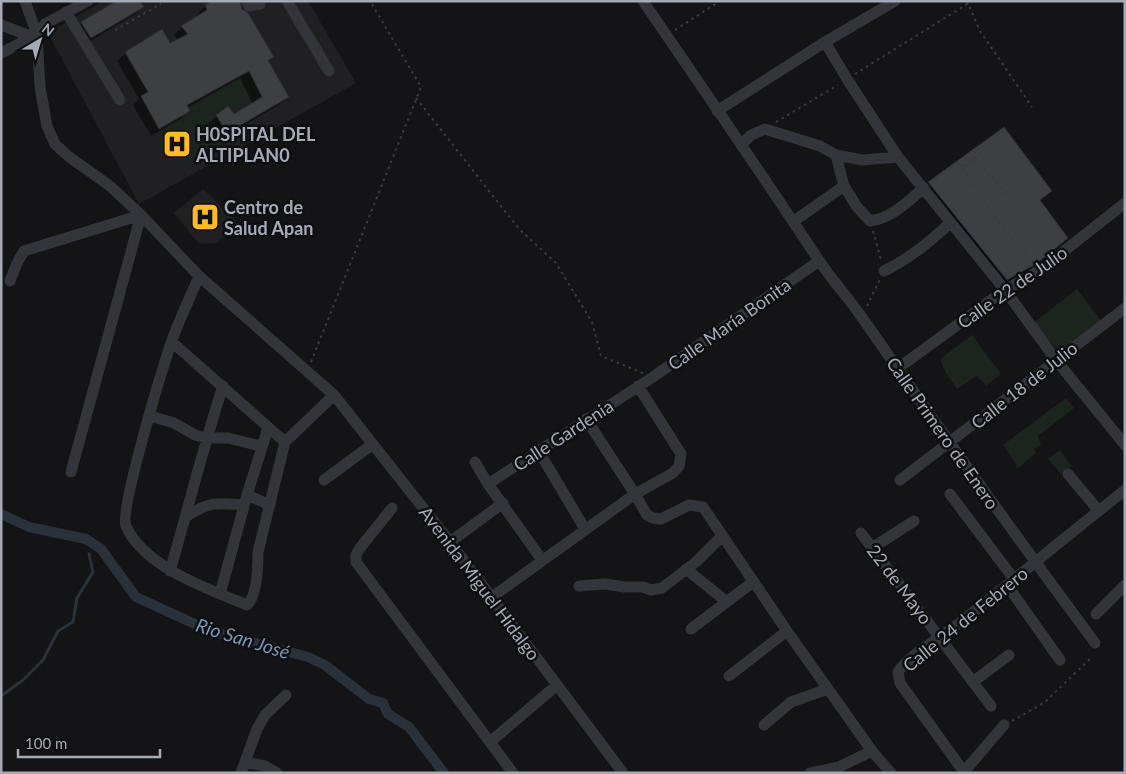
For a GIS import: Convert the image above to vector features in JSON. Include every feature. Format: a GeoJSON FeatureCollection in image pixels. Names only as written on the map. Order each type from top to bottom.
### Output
{"type":"FeatureCollection","features":[{"type":"Feature","properties":{"kind":"street","name":"Avenida Miguel Hidalgo"},"geometry":{"type":"LineString","coordinates":[[25,1],[35,36],[47,126],[55,144],[68,156],[110,186],[141,215],[199,276],[334,395],[450,542],[623,773]]}},
{"type":"Feature","properties":{"kind":"street"},"geometry":{"type":"LineString","coordinates":[[1,53],[35,36],[44,24],[88,1]]}},
{"type":"Feature","properties":{"kind":"street"},"geometry":{"type":"LineString","coordinates":[[247,1],[249,6],[260,4],[260,1]]}},
{"type":"Feature","properties":{"kind":"street"},"geometry":{"type":"LineString","coordinates":[[287,1],[329,71]]}},
{"type":"Feature","properties":{"kind":"street","name":"Calle Primero de Enero"},"geometry":{"type":"LineString","coordinates":[[643,1],[794,221],[819,261],[858,312],[1035,562],[1095,643]]}},
{"type":"Feature","properties":{"kind":"street"},"geometry":{"type":"LineString","coordinates":[[717,111],[825,42],[895,1]]}},
{"type":"Feature","properties":{"kind":"street"},"geometry":{"type":"LineString","coordinates":[[66,12],[120,100]]}},
{"type":"Feature","properties":{"kind":"street"},"geometry":{"type":"LineString","coordinates":[[1,25],[35,36]]}},
{"type":"Feature","properties":{"kind":"street"},"geometry":{"type":"LineString","coordinates":[[825,42],[898,157],[1005,290],[1056,360],[1125,446]]}},
{"type":"Feature","properties":{"kind":"street"},"geometry":{"type":"LineString","coordinates":[[741,145],[751,135],[765,129],[820,146],[836,155],[862,160],[898,157]]}},
{"type":"Feature","properties":{"kind":"street"},"geometry":{"type":"LineString","coordinates":[[836,155],[844,186],[857,207],[870,222],[881,220],[891,215],[924,188]]}},
{"type":"Feature","properties":{"kind":"street"},"geometry":{"type":"LineString","coordinates":[[794,221],[844,186]]}},
{"type":"Feature","properties":{"kind":"street","name":"Calle 22 de Julio"},"geometry":{"type":"LineString","coordinates":[[897,369],[1005,290],[1040,270],[1125,203]]}},
{"type":"Feature","properties":{"kind":"street"},"geometry":{"type":"LineString","coordinates":[[10,281],[16,263],[24,252],[141,215]]}},
{"type":"Feature","properties":{"kind":"street"},"geometry":{"type":"LineString","coordinates":[[71,472],[141,215]]}},
{"type":"Feature","properties":{"kind":"street"},"geometry":{"type":"LineString","coordinates":[[884,271],[904,262],[950,223]]}},
{"type":"Feature","properties":{"kind":"street","name":"Calle María Bonita"},"geometry":{"type":"LineString","coordinates":[[638,386],[819,261]]}},
{"type":"Feature","properties":{"kind":"street"},"geometry":{"type":"LineString","coordinates":[[199,276],[172,342],[127,503],[125,524],[139,546],[170,571],[247,605],[252,601],[258,569],[258,552],[285,442],[334,395]]}},
{"type":"Feature","properties":{"kind":"street","name":"Calle 18 de Julio"},"geometry":{"type":"LineString","coordinates":[[900,480],[1125,308]]}},
{"type":"Feature","properties":{"kind":"street"},"geometry":{"type":"LineString","coordinates":[[172,342],[285,442]]}},
{"type":"Feature","properties":{"kind":"street"},"geometry":{"type":"LineString","coordinates":[[170,571],[222,386]]}},
{"type":"Feature","properties":{"kind":"street"},"geometry":{"type":"LineString","coordinates":[[492,597],[585,529],[635,494],[672,473],[679,466],[681,454],[638,386]]}},
{"type":"Feature","properties":{"kind":"street","name":"Calle Gardenia"},"geometry":{"type":"LineString","coordinates":[[488,484],[638,386]]}},
{"type":"Feature","properties":{"kind":"street"},"geometry":{"type":"LineString","coordinates":[[150,416],[174,423],[195,435],[206,438],[228,438],[261,446]]}},
{"type":"Feature","properties":{"kind":"street"},"geometry":{"type":"LineString","coordinates":[[586,419],[647,515],[661,519],[689,505],[703,507],[787,631],[887,771]]}},
{"type":"Feature","properties":{"kind":"street"},"geometry":{"type":"LineString","coordinates":[[220,594],[245,500],[268,428]]}},
{"type":"Feature","properties":{"kind":"street"},"geometry":{"type":"LineString","coordinates":[[324,480],[373,444]]}},
{"type":"Feature","properties":{"kind":"street"},"geometry":{"type":"LineString","coordinates":[[538,450],[585,529]]}},
{"type":"Feature","properties":{"kind":"street"},"geometry":{"type":"LineString","coordinates":[[476,462],[488,484],[542,560]]}},
{"type":"Feature","properties":{"kind":"street"},"geometry":{"type":"LineString","coordinates":[[1068,474],[1098,510]]}},
{"type":"Feature","properties":{"kind":"street","name":"Calle 24 de Febrero"},"geometry":{"type":"LineString","coordinates":[[963,772],[900,683],[898,672],[902,665],[941,638],[1098,510],[1124,493]]}},
{"type":"Feature","properties":{"kind":"street"},"geometry":{"type":"LineString","coordinates":[[950,494],[1060,660]]}},
{"type":"Feature","properties":{"kind":"street"},"geometry":{"type":"LineString","coordinates":[[186,516],[202,506],[216,503],[245,500],[270,505]]}},
{"type":"Feature","properties":{"kind":"street"},"geometry":{"type":"LineString","coordinates":[[450,542],[503,503]]}},
{"type":"Feature","properties":{"kind":"street"},"geometry":{"type":"LineString","coordinates":[[392,508],[360,548],[356,555],[356,562],[513,773]]}},
{"type":"Feature","properties":{"kind":"street"},"geometry":{"type":"LineString","coordinates":[[872,548],[914,521]]}},
{"type":"Feature","properties":{"kind":"street","name":"22 de Mayo"},"geometry":{"type":"LineString","coordinates":[[861,533],[991,706]]}},
{"type":"Feature","properties":{"kind":"street"},"geometry":{"type":"LineString","coordinates":[[579,586],[605,584],[643,587],[651,590],[662,588],[722,536]]}},
{"type":"Feature","properties":{"kind":"street"},"geometry":{"type":"LineString","coordinates":[[686,569],[727,602]]}},
{"type":"Feature","properties":{"kind":"street"},"geometry":{"type":"LineString","coordinates":[[691,629],[753,582]]}},
{"type":"Feature","properties":{"kind":"street"},"geometry":{"type":"LineString","coordinates":[[1096,614],[1125,585]]}},
{"type":"Feature","properties":{"kind":"street"},"geometry":{"type":"LineString","coordinates":[[729,676],[787,631]]}},
{"type":"Feature","properties":{"kind":"street"},"geometry":{"type":"LineString","coordinates":[[974,681],[1009,655]]}},
{"type":"Feature","properties":{"kind":"street"},"geometry":{"type":"LineString","coordinates":[[490,742],[557,685]]}},
{"type":"Feature","properties":{"kind":"street"},"geometry":{"type":"LineString","coordinates":[[764,725],[791,702],[828,688]]}},
{"type":"Feature","properties":{"kind":"street"},"geometry":{"type":"LineString","coordinates":[[277,773],[265,766],[244,767],[257,729],[266,715],[286,695]]}},
{"type":"Feature","properties":{"kind":"street"},"geometry":{"type":"LineString","coordinates":[[963,772],[1004,725]]}},
{"type":"Feature","properties":{"kind":"street"},"geometry":{"type":"LineString","coordinates":[[810,773],[840,767],[872,750]]}},
{"type":"Feature","properties":{"kind":"path"},"geometry":{"type":"LineString","coordinates":[[115,30],[166,1]]}},
{"type":"Feature","properties":{"kind":"path"},"geometry":{"type":"LineString","coordinates":[[307,371],[421,87],[370,1]]}},
{"type":"Feature","properties":{"kind":"path"},"geometry":{"type":"LineString","coordinates":[[667,35],[720,1]]}},
{"type":"Feature","properties":{"kind":"path"},"geometry":{"type":"LineString","coordinates":[[765,129],[968,2],[980,31],[1032,106]]}},
{"type":"Feature","properties":{"kind":"path"},"geometry":{"type":"LineString","coordinates":[[416,98],[519,229],[556,263],[592,322],[602,356],[653,377]]}},
{"type":"Feature","properties":{"kind":"path"},"geometry":{"type":"LineString","coordinates":[[963,168],[985,150]]}},
{"type":"Feature","properties":{"kind":"path"},"geometry":{"type":"LineString","coordinates":[[973,160],[982,166],[1006,194]]}},
{"type":"Feature","properties":{"kind":"path"},"geometry":{"type":"LineString","coordinates":[[935,179],[960,162],[994,217],[1040,270]]}},
{"type":"Feature","properties":{"kind":"path"},"geometry":{"type":"LineString","coordinates":[[1004,725],[1045,702],[1092,658]]}},
{"type":"Feature","properties":{"kind":"shaded area","name":"H0SPITAL DEL ALTIPLAN0"},"geometry":{"type":"Polygon","coordinates":[[[103,1],[308,1],[356,83],[139,204],[48,33],[103,1]]]}},
{"type":"Feature","properties":{"kind":"shaded area"},"geometry":{"type":"Polygon","coordinates":[[[242,77],[256,96],[234,110],[228,104],[214,114],[227,139],[181,165],[162,131],[191,115],[192,107],[242,77]]]}},
{"type":"Feature","properties":{"kind":"shaded area","name":"Centro de Salud Apan"},"geometry":{"type":"Polygon","coordinates":[[[203,189],[237,221],[218,243],[199,244],[174,213],[203,189]]]}},
{"type":"Feature","properties":{"kind":"shaded area"},"geometry":{"type":"Polygon","coordinates":[[[1077,289],[1103,323],[1060,354],[1033,323],[1077,289]]]}},
{"type":"Feature","properties":{"kind":"shaded area"},"geometry":{"type":"Polygon","coordinates":[[[972,335],[1001,374],[986,386],[977,376],[957,389],[946,373],[940,359],[972,335]]]}},
{"type":"Feature","properties":{"kind":"shaded area"},"geometry":{"type":"Polygon","coordinates":[[[1066,398],[1074,408],[1038,436],[1041,445],[1034,449],[1036,453],[1017,469],[1015,462],[1003,445],[1066,398]]]}},
{"type":"Feature","properties":{"kind":"shaded area"},"geometry":{"type":"Polygon","coordinates":[[[1060,450],[1072,466],[1061,474],[1048,459],[1060,450]]]}},
{"type":"Feature","properties":{"kind":"building"},"geometry":{"type":"Polygon","coordinates":[[[116,1],[140,1],[144,7],[91,38],[81,22],[116,1]]]}},
{"type":"Feature","properties":{"kind":"building"},"geometry":{"type":"Polygon","coordinates":[[[213,1],[240,1],[242,9],[248,13],[274,57],[268,60],[289,97],[227,133],[216,115],[228,106],[234,114],[262,97],[249,71],[187,105],[190,111],[159,129],[141,96],[148,92],[125,52],[162,29],[170,43],[188,34],[181,26],[207,10],[205,5],[213,1]]]}},
{"type":"Feature","properties":{"kind":"building"},"geometry":{"type":"Polygon","coordinates":[[[1004,127],[1052,191],[1040,200],[1068,238],[1036,264],[1007,280],[928,182],[1004,127]]]}},
{"type":"Feature","properties":{"kind":"waterway","name":"Rio San José"},"geometry":{"type":"LineString","coordinates":[[1,514],[29,527],[86,539],[101,549],[136,597],[210,631],[308,657],[325,665],[369,699],[383,703],[388,714],[409,727],[444,773]]}},
{"type":"Feature","properties":{"kind":"waterway"},"geometry":{"type":"LineString","coordinates":[[1,696],[23,680],[43,660],[58,631],[73,622],[77,598],[93,572],[89,554]]}},
{"type":"Feature","properties":{"kind":"place","name":"H0SPITAL DEL ALTIPLAN0"},"geometry":{"type":"Point","coordinates":[177,144]}},
{"type":"Feature","properties":{"kind":"place","name":"Centro de Salud Apan"},"geometry":{"type":"Point","coordinates":[205,217]}}]}
